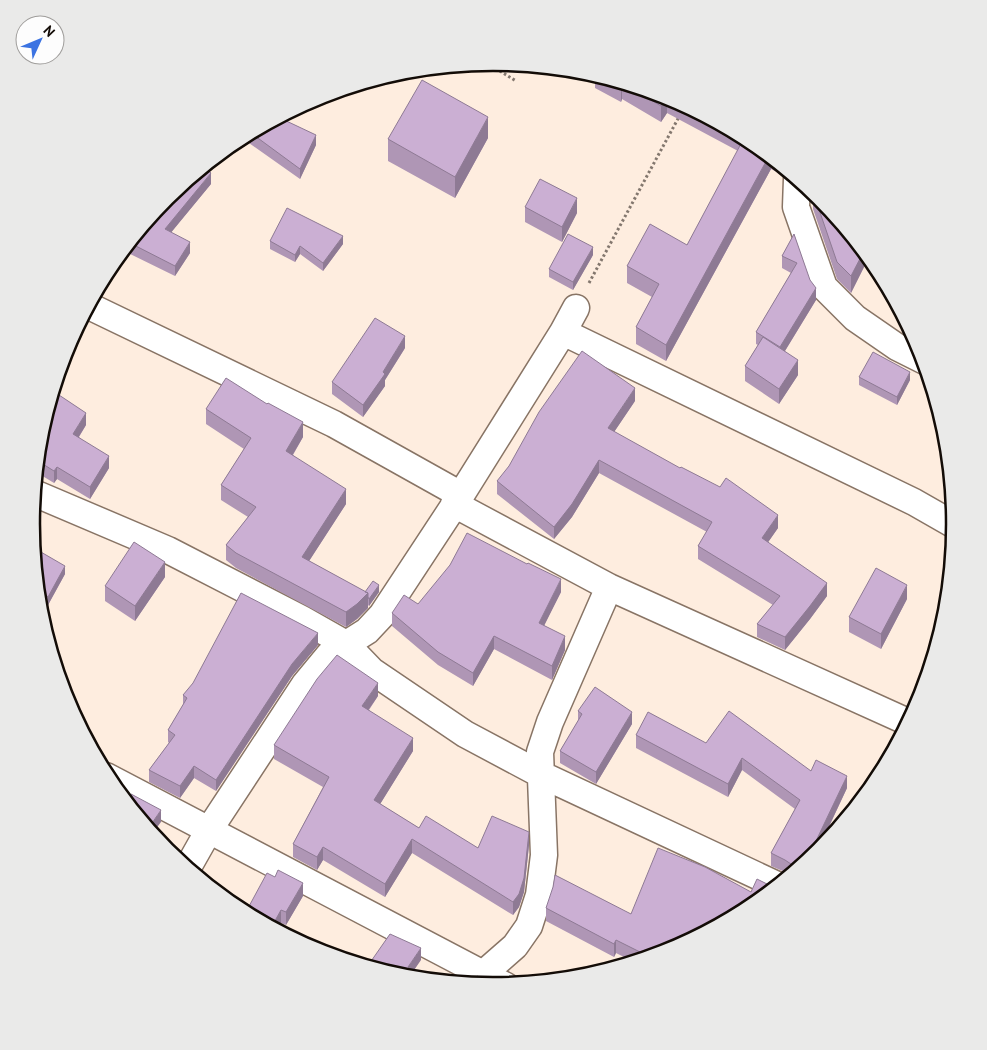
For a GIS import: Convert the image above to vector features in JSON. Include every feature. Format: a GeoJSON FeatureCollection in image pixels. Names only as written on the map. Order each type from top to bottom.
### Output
{"type":"FeatureCollection","features":[{"type":"Feature","properties":{"kind":"street"},"geometry":{"type":"LineString","coordinates":[[797,188],[796,207],[824,287],[854,318],[897,347],[914,355]]}},
{"type":"Feature","properties":{"kind":"street"},"geometry":{"type":"LineString","coordinates":[[191,863],[209,830],[305,684],[329,655],[367,632],[382,615],[563,332],[576,308]]}},
{"type":"Feature","properties":{"kind":"street"},"geometry":{"type":"LineString","coordinates":[[95,309],[334,424],[457,499],[609,587],[903,720]]}},
{"type":"Feature","properties":{"kind":"street"},"geometry":{"type":"LineString","coordinates":[[563,332],[914,502],[947,521]]}},
{"type":"Feature","properties":{"kind":"street"},"geometry":{"type":"LineString","coordinates":[[41,496],[168,550],[302,619],[346,644],[372,670],[465,734],[540,774],[772,883]]}},
{"type":"Feature","properties":{"kind":"street"},"geometry":{"type":"LineString","coordinates":[[483,974],[515,946],[529,926],[539,895],[544,855],[540,752],[550,722],[609,587]]}},
{"type":"Feature","properties":{"kind":"street"},"geometry":{"type":"LineString","coordinates":[[121,784],[209,830],[455,972],[483,974],[491,978]]}},
{"type":"Feature","properties":{"kind":"path"},"geometry":{"type":"LineString","coordinates":[[500,71],[516,81]]}},
{"type":"Feature","properties":{"kind":"path"},"geometry":{"type":"LineString","coordinates":[[576,308],[680,114]]}},
{"type":"Feature","properties":{"kind":"building"},"geometry":{"type":"Polygon","coordinates":[[[422,80],[488,117],[455,177],[388,139],[422,80]]]}},
{"type":"Feature","properties":{"kind":"building"},"geometry":{"type":"Polygon","coordinates":[[[287,121],[316,135],[300,169],[258,138],[287,121]]]}},
{"type":"Feature","properties":{"kind":"building"},"geometry":{"type":"Polygon","coordinates":[[[740,145],[766,162],[666,345],[636,327],[659,284],[627,266],[650,224],[687,245],[740,145]]]}},
{"type":"Feature","properties":{"kind":"building"},"geometry":{"type":"Polygon","coordinates":[[[209,171],[211,173],[165,229],[190,242],[175,266],[136,246],[173,204],[209,171]]]}},
{"type":"Feature","properties":{"kind":"building"},"geometry":{"type":"Polygon","coordinates":[[[540,179],[577,198],[562,227],[525,207],[540,179]]]}},
{"type":"Feature","properties":{"kind":"building"},"geometry":{"type":"Polygon","coordinates":[[[287,208],[343,236],[323,263],[300,246],[295,255],[270,241],[287,208]]]}},
{"type":"Feature","properties":{"kind":"building"},"geometry":{"type":"Polygon","coordinates":[[[819,210],[860,258],[851,276],[837,262],[819,210]]]}},
{"type":"Feature","properties":{"kind":"building"},"geometry":{"type":"Polygon","coordinates":[[[568,234],[593,247],[573,282],[549,269],[568,234]]]}},
{"type":"Feature","properties":{"kind":"building"},"geometry":{"type":"Polygon","coordinates":[[[794,234],[810,280],[816,288],[780,347],[756,332],[797,263],[782,256],[794,234]]]}},
{"type":"Feature","properties":{"kind":"building"},"geometry":{"type":"Polygon","coordinates":[[[375,318],[405,336],[383,372],[385,374],[363,405],[332,382],[375,318]]]}},
{"type":"Feature","properties":{"kind":"building"},"geometry":{"type":"Polygon","coordinates":[[[763,337],[798,360],[779,389],[745,366],[763,337]]]}},
{"type":"Feature","properties":{"kind":"building"},"geometry":{"type":"Polygon","coordinates":[[[582,351],[635,388],[608,428],[680,468],[720,487],[726,478],[778,515],[762,538],[827,583],[785,637],[757,624],[780,596],[698,546],[712,522],[599,460],[572,504],[554,527],[497,481],[509,466],[539,412],[582,351]]]}},
{"type":"Feature","properties":{"kind":"building"},"geometry":{"type":"Polygon","coordinates":[[[873,352],[910,372],[897,397],[859,377],[873,352]]]}},
{"type":"Feature","properties":{"kind":"building"},"geometry":{"type":"Polygon","coordinates":[[[226,378],[267,404],[303,422],[286,451],[346,489],[302,557],[368,593],[346,612],[236,553],[226,545],[256,507],[221,485],[251,438],[206,409],[226,378]]]}},
{"type":"Feature","properties":{"kind":"building"},"geometry":{"type":"Polygon","coordinates":[[[59,395],[86,413],[73,434],[109,456],[90,487],[57,467],[54,471],[44,465],[59,395]]]}},
{"type":"Feature","properties":{"kind":"building"},"geometry":{"type":"Polygon","coordinates":[[[467,533],[561,579],[539,623],[565,636],[552,666],[494,636],[473,673],[438,652],[392,613],[404,595],[418,604],[450,565],[467,533]]]}},
{"type":"Feature","properties":{"kind":"building"},"geometry":{"type":"Polygon","coordinates":[[[134,542],[165,562],[135,606],[105,586],[134,542]]]}},
{"type":"Feature","properties":{"kind":"building"},"geometry":{"type":"Polygon","coordinates":[[[41,552],[65,566],[48,597],[46,596],[44,584],[41,552]]]}},
{"type":"Feature","properties":{"kind":"building"},"geometry":{"type":"Polygon","coordinates":[[[876,568],[907,585],[881,634],[849,617],[876,568]]]}},
{"type":"Feature","properties":{"kind":"building"},"geometry":{"type":"Polygon","coordinates":[[[373,581],[379,585],[369,599],[368,593],[365,592],[373,581]]]}},
{"type":"Feature","properties":{"kind":"building"},"geometry":{"type":"Polygon","coordinates":[[[241,593],[318,633],[292,664],[216,780],[194,766],[180,786],[149,770],[175,735],[168,730],[187,698],[183,695],[193,683],[241,593]]]}},
{"type":"Feature","properties":{"kind":"building"},"geometry":{"type":"Polygon","coordinates":[[[337,655],[378,683],[362,706],[413,738],[374,800],[419,828],[426,816],[478,848],[492,816],[529,832],[524,878],[519,894],[513,902],[412,839],[385,884],[323,847],[317,857],[293,844],[329,777],[274,745],[317,679],[337,655]]]}},
{"type":"Feature","properties":{"kind":"building"},"geometry":{"type":"Polygon","coordinates":[[[595,687],[632,712],[596,772],[560,751],[582,714],[578,711],[595,687]]]}},
{"type":"Feature","properties":{"kind":"building"},"geometry":{"type":"Polygon","coordinates":[[[729,711],[811,771],[816,760],[847,776],[816,844],[792,867],[785,860],[771,853],[800,800],[742,758],[728,784],[636,735],[648,712],[706,743],[729,711]]]}},
{"type":"Feature","properties":{"kind":"building"},"geometry":{"type":"Polygon","coordinates":[[[131,794],[161,810],[152,823],[134,801],[130,795],[131,794]]]}},
{"type":"Feature","properties":{"kind":"building"},"geometry":{"type":"Polygon","coordinates":[[[658,848],[705,867],[751,892],[757,879],[770,885],[720,918],[694,932],[642,953],[616,940],[614,944],[546,908],[555,875],[631,914],[658,848]]]}},
{"type":"Feature","properties":{"kind":"building"},"geometry":{"type":"Polygon","coordinates":[[[278,870],[303,883],[286,912],[281,910],[274,922],[249,906],[267,873],[275,877],[278,870]]]}},
{"type":"Feature","properties":{"kind":"building"},"geometry":{"type":"Polygon","coordinates":[[[390,934],[421,948],[408,967],[417,972],[371,961],[390,934]]]}}]}
